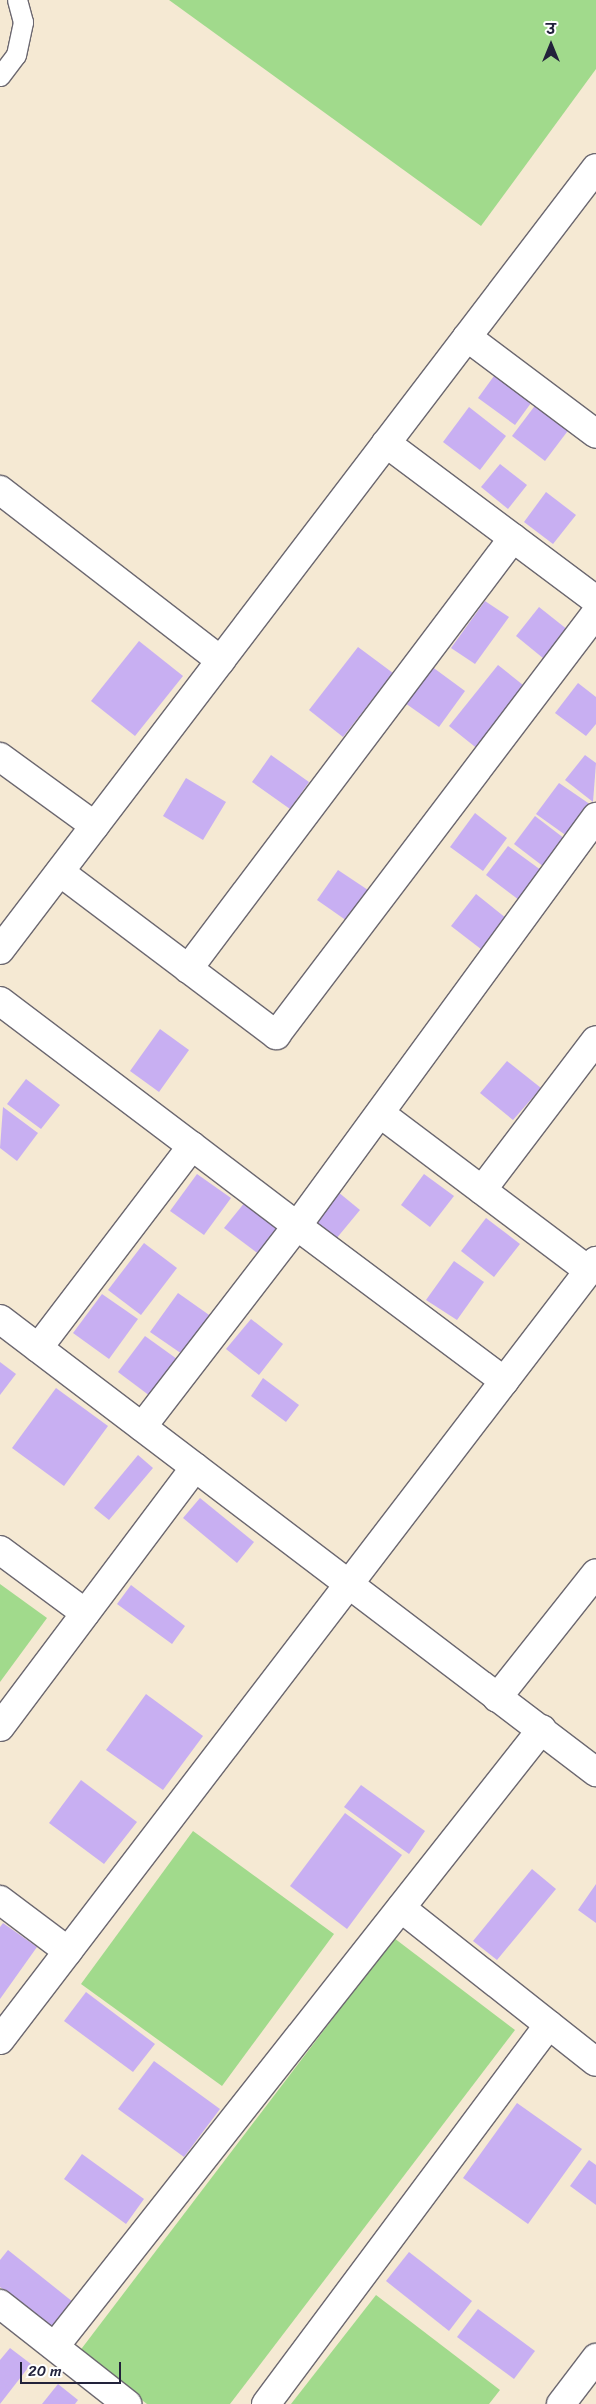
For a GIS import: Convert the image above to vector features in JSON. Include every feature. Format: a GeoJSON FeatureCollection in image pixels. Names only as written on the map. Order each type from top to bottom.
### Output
{"type":"FeatureCollection","features":[{"type":"Feature","properties":{"kind":"street"},"geometry":{"type":"LineString","coordinates":[[0,950],[596,168]]}},
{"type":"Feature","properties":{"kind":"street"},"geometry":{"type":"LineString","coordinates":[[468,337],[595,432]]}},
{"type":"Feature","properties":{"kind":"street"},"geometry":{"type":"LineString","coordinates":[[386,443],[596,600]]}},
{"type":"Feature","properties":{"kind":"street"},"geometry":{"type":"LineString","coordinates":[[0,490],[221,660]]}},
{"type":"Feature","properties":{"kind":"street"},"geometry":{"type":"LineString","coordinates":[[188,969],[513,538]]}},
{"type":"Feature","properties":{"kind":"street"},"geometry":{"type":"LineString","coordinates":[[60,872],[276,1035],[596,613]]}},
{"type":"Feature","properties":{"kind":"street"},"geometry":{"type":"LineString","coordinates":[[0,757],[95,826]]}},
{"type":"Feature","properties":{"kind":"street"},"geometry":{"type":"LineString","coordinates":[[142,1428],[297,1226],[596,817]]}},
{"type":"Feature","properties":{"kind":"street"},"geometry":{"type":"LineString","coordinates":[[0,1001],[504,1381]]}},
{"type":"Feature","properties":{"kind":"street"},"geometry":{"type":"LineString","coordinates":[[482,1190],[596,1040]]}},
{"type":"Feature","properties":{"kind":"street"},"geometry":{"type":"LineString","coordinates":[[0,2040],[592,1266],[482,1190],[380,1114]]}},
{"type":"Feature","properties":{"kind":"street"},"geometry":{"type":"LineString","coordinates":[[38,1348],[192,1146]]}},
{"type":"Feature","properties":{"kind":"street"},"geometry":{"type":"LineString","coordinates":[[0,1318],[596,1772]]}},
{"type":"Feature","properties":{"kind":"street"},"geometry":{"type":"LineString","coordinates":[[0,1728],[195,1467]]}},
{"type":"Feature","properties":{"kind":"street"},"geometry":{"type":"LineString","coordinates":[[0,1550],[85,1614]]}},
{"type":"Feature","properties":{"kind":"street"},"geometry":{"type":"LineString","coordinates":[[497,1698],[596,1572]]}},
{"type":"Feature","properties":{"kind":"street"},"geometry":{"type":"LineString","coordinates":[[55,2346],[542,1729]]}},
{"type":"Feature","properties":{"kind":"street"},"geometry":{"type":"LineString","coordinates":[[0,1900],[68,1951]]}},
{"type":"Feature","properties":{"kind":"street"},"geometry":{"type":"LineString","coordinates":[[401,1908],[596,2062]]}},
{"type":"Feature","properties":{"kind":"street"},"geometry":{"type":"LineString","coordinates":[[266,2404],[549,2025]]}},
{"type":"Feature","properties":{"kind":"street"},"geometry":{"type":"LineString","coordinates":[[0,2304],[127,2404]]}},
{"type":"Feature","properties":{"kind":"street"},"geometry":{"type":"LineString","coordinates":[[561,2404],[596,2358]]}},
{"type":"Feature","properties":{"kind":"lane"},"geometry":{"type":"LineString","coordinates":[[0,76],[16,55],[23,22],[18,0]]}},
{"type":"Feature","properties":{"kind":"green space"},"geometry":{"type":"Polygon","coordinates":[[[169,0],[596,0],[596,69],[481,226],[169,0]]]}},
{"type":"Feature","properties":{"kind":"green space"},"geometry":{"type":"Polygon","coordinates":[[[0,1584],[47,1618],[0,1682],[0,1584]]]}},
{"type":"Feature","properties":{"kind":"green space"},"geometry":{"type":"Polygon","coordinates":[[[193,1831],[334,1934],[222,2086],[81,1984],[193,1831]]]}},
{"type":"Feature","properties":{"kind":"green space"},"geometry":{"type":"Polygon","coordinates":[[[394,1938],[515,2030],[230,2404],[147,2404],[79,2352],[394,1938]]]}},
{"type":"Feature","properties":{"kind":"green space"},"geometry":{"type":"Polygon","coordinates":[[[376,2295],[500,2390],[489,2404],[291,2404],[376,2295]]]}},
{"type":"Feature","properties":{"kind":"building"},"geometry":{"type":"Polygon","coordinates":[[[502,365],[539,392],[515,425],[478,398],[502,365]]]}},
{"type":"Feature","properties":{"kind":"building"},"geometry":{"type":"Polygon","coordinates":[[[540,399],[573,424],[545,461],[512,436],[540,399]]]}},
{"type":"Feature","properties":{"kind":"building"},"geometry":{"type":"Polygon","coordinates":[[[469,407],[506,436],[480,470],[443,442],[469,407]]]}},
{"type":"Feature","properties":{"kind":"building"},"geometry":{"type":"Polygon","coordinates":[[[500,464],[527,485],[508,509],[481,487],[500,464]]]}},
{"type":"Feature","properties":{"kind":"building"},"geometry":{"type":"Polygon","coordinates":[[[546,492],[576,515],[553,544],[524,522],[546,492]]]}},
{"type":"Feature","properties":{"kind":"building"},"geometry":{"type":"Polygon","coordinates":[[[485,601],[509,617],[475,664],[451,648],[485,601]]]}},
{"type":"Feature","properties":{"kind":"building"},"geometry":{"type":"Polygon","coordinates":[[[539,607],[573,634],[549,663],[516,636],[539,607]]]}},
{"type":"Feature","properties":{"kind":"building"},"geometry":{"type":"Polygon","coordinates":[[[139,641],[183,676],[135,736],[91,701],[139,641]]]}},
{"type":"Feature","properties":{"kind":"building"},"geometry":{"type":"Polygon","coordinates":[[[358,647],[393,673],[343,737],[309,710],[358,647]]]}},
{"type":"Feature","properties":{"kind":"building"},"geometry":{"type":"Polygon","coordinates":[[[498,665],[533,693],[484,754],[449,726],[498,665]]]}},
{"type":"Feature","properties":{"kind":"building"},"geometry":{"type":"Polygon","coordinates":[[[431,666],[465,691],[439,727],[405,703],[431,666]]]}},
{"type":"Feature","properties":{"kind":"building"},"geometry":{"type":"Polygon","coordinates":[[[578,683],[596,697],[596,724],[586,736],[555,713],[578,683]]]}},
{"type":"Feature","properties":{"kind":"building"},"geometry":{"type":"Polygon","coordinates":[[[271,755],[309,782],[290,809],[252,782],[271,755]]]}},
{"type":"Feature","properties":{"kind":"building"},"geometry":{"type":"Polygon","coordinates":[[[585,755],[596,763],[593,802],[565,780],[585,755]]]}},
{"type":"Feature","properties":{"kind":"building"},"geometry":{"type":"Polygon","coordinates":[[[186,778],[226,802],[203,840],[163,816],[186,778]]]}},
{"type":"Feature","properties":{"kind":"building"},"geometry":{"type":"Polygon","coordinates":[[[559,783],[594,807],[571,839],[536,814],[559,783]]]}},
{"type":"Feature","properties":{"kind":"building"},"geometry":{"type":"Polygon","coordinates":[[[475,813],[507,838],[483,871],[450,847],[475,813]]]}},
{"type":"Feature","properties":{"kind":"building"},"geometry":{"type":"Polygon","coordinates":[[[535,816],[569,842],[548,870],[514,844],[535,816]]]}},
{"type":"Feature","properties":{"kind":"building"},"geometry":{"type":"Polygon","coordinates":[[[508,846],[545,873],[523,903],[486,875],[508,846]]]}},
{"type":"Feature","properties":{"kind":"building"},"geometry":{"type":"Polygon","coordinates":[[[338,870],[371,892],[350,923],[317,900],[338,870]]]}},
{"type":"Feature","properties":{"kind":"building"},"geometry":{"type":"Polygon","coordinates":[[[476,894],[511,922],[486,953],[451,926],[476,894]]]}},
{"type":"Feature","properties":{"kind":"building"},"geometry":{"type":"Polygon","coordinates":[[[160,1029],[189,1050],[159,1092],[130,1071],[160,1029]]]}},
{"type":"Feature","properties":{"kind":"building"},"geometry":{"type":"Polygon","coordinates":[[[507,1061],[541,1088],[513,1120],[480,1093],[507,1061]]]}},
{"type":"Feature","properties":{"kind":"building"},"geometry":{"type":"Polygon","coordinates":[[[26,1079],[60,1105],[41,1129],[7,1104],[26,1079]]]}},
{"type":"Feature","properties":{"kind":"building"},"geometry":{"type":"Polygon","coordinates":[[[3,1107],[38,1133],[17,1161],[0,1148],[3,1107]]]}},
{"type":"Feature","properties":{"kind":"building"},"geometry":{"type":"Polygon","coordinates":[[[197,1174],[231,1198],[204,1235],[170,1211],[197,1174]]]}},
{"type":"Feature","properties":{"kind":"building"},"geometry":{"type":"Polygon","coordinates":[[[424,1174],[454,1196],[430,1227],[401,1205],[424,1174]]]}},
{"type":"Feature","properties":{"kind":"building"},"geometry":{"type":"Polygon","coordinates":[[[332,1187],[360,1210],[331,1245],[303,1223],[332,1187]]]}},
{"type":"Feature","properties":{"kind":"building"},"geometry":{"type":"Polygon","coordinates":[[[250,1196],[285,1223],[260,1255],[224,1228],[250,1196]]]}},
{"type":"Feature","properties":{"kind":"building"},"geometry":{"type":"Polygon","coordinates":[[[486,1218],[520,1244],[494,1277],[461,1251],[486,1218]]]}},
{"type":"Feature","properties":{"kind":"building"},"geometry":{"type":"Polygon","coordinates":[[[144,1243],[177,1268],[141,1315],[108,1290],[144,1243]]]}},
{"type":"Feature","properties":{"kind":"building"},"geometry":{"type":"Polygon","coordinates":[[[454,1261],[484,1282],[457,1320],[426,1300],[454,1261]]]}},
{"type":"Feature","properties":{"kind":"building"},"geometry":{"type":"Polygon","coordinates":[[[178,1293],[212,1317],[185,1356],[150,1332],[178,1293]]]}},
{"type":"Feature","properties":{"kind":"building"},"geometry":{"type":"Polygon","coordinates":[[[102,1294],[138,1319],[109,1359],[73,1333],[102,1294]]]}},
{"type":"Feature","properties":{"kind":"building"},"geometry":{"type":"Polygon","coordinates":[[[251,1319],[283,1344],[259,1375],[226,1349],[251,1319]]]}},
{"type":"Feature","properties":{"kind":"building"},"geometry":{"type":"Polygon","coordinates":[[[145,1336],[177,1359],[150,1396],[118,1372],[145,1336]]]}},
{"type":"Feature","properties":{"kind":"building"},"geometry":{"type":"Polygon","coordinates":[[[0,1362],[16,1374],[0,1395],[0,1362]]]}},
{"type":"Feature","properties":{"kind":"building"},"geometry":{"type":"Polygon","coordinates":[[[263,1378],[299,1405],[286,1422],[251,1396],[263,1378]]]}},
{"type":"Feature","properties":{"kind":"building"},"geometry":{"type":"Polygon","coordinates":[[[56,1388],[108,1426],[64,1486],[12,1448],[56,1388]]]}},
{"type":"Feature","properties":{"kind":"building"},"geometry":{"type":"Polygon","coordinates":[[[138,1455],[153,1468],[109,1520],[94,1508],[138,1455]]]}},
{"type":"Feature","properties":{"kind":"building"},"geometry":{"type":"Polygon","coordinates":[[[200,1498],[254,1542],[237,1563],[183,1518],[200,1498]]]}},
{"type":"Feature","properties":{"kind":"building"},"geometry":{"type":"Polygon","coordinates":[[[131,1585],[185,1626],[172,1644],[117,1604],[131,1585]]]}},
{"type":"Feature","properties":{"kind":"building"},"geometry":{"type":"Polygon","coordinates":[[[146,1694],[203,1736],[163,1790],[106,1750],[146,1694]]]}},
{"type":"Feature","properties":{"kind":"building"},"geometry":{"type":"Polygon","coordinates":[[[81,1780],[137,1822],[104,1864],[49,1823],[81,1780]]]}},
{"type":"Feature","properties":{"kind":"building"},"geometry":{"type":"Polygon","coordinates":[[[361,1785],[425,1831],[409,1854],[344,1807],[361,1785]]]}},
{"type":"Feature","properties":{"kind":"building"},"geometry":{"type":"Polygon","coordinates":[[[345,1813],[402,1855],[347,1929],[290,1886],[345,1813]]]}},
{"type":"Feature","properties":{"kind":"building"},"geometry":{"type":"Polygon","coordinates":[[[532,1869],[556,1889],[497,1960],[473,1941],[532,1869]]]}},
{"type":"Feature","properties":{"kind":"building"},"geometry":{"type":"Polygon","coordinates":[[[596,1884],[596,1923],[578,1910],[596,1884]]]}},
{"type":"Feature","properties":{"kind":"building"},"geometry":{"type":"Polygon","coordinates":[[[3,1923],[37,1947],[0,1999],[0,1927],[3,1923]]]}},
{"type":"Feature","properties":{"kind":"building"},"geometry":{"type":"Polygon","coordinates":[[[86,1992],[155,2044],[133,2072],[64,2021],[86,1992]]]}},
{"type":"Feature","properties":{"kind":"building"},"geometry":{"type":"Polygon","coordinates":[[[154,2061],[220,2109],[184,2157],[118,2109],[154,2061]]]}},
{"type":"Feature","properties":{"kind":"building"},"geometry":{"type":"Polygon","coordinates":[[[517,2103],[582,2149],[528,2224],[463,2178],[517,2103]]]}},
{"type":"Feature","properties":{"kind":"building"},"geometry":{"type":"Polygon","coordinates":[[[82,2154],[144,2199],[126,2224],[64,2179],[82,2154]]]}},
{"type":"Feature","properties":{"kind":"building"},"geometry":{"type":"Polygon","coordinates":[[[589,2160],[596,2165],[596,2205],[570,2186],[589,2160]]]}},
{"type":"Feature","properties":{"kind":"building"},"geometry":{"type":"Polygon","coordinates":[[[8,2250],[73,2302],[53,2328],[0,2287],[0,2260],[8,2250]]]}},
{"type":"Feature","properties":{"kind":"building"},"geometry":{"type":"Polygon","coordinates":[[[409,2252],[472,2301],[449,2331],[386,2281],[409,2252]]]}},
{"type":"Feature","properties":{"kind":"building"},"geometry":{"type":"Polygon","coordinates":[[[478,2309],[535,2351],[514,2379],[457,2337],[478,2309]]]}},
{"type":"Feature","properties":{"kind":"building"},"geometry":{"type":"Polygon","coordinates":[[[10,2348],[31,2364],[0,2404],[0,2360],[10,2348]]]}},
{"type":"Feature","properties":{"kind":"building"},"geometry":{"type":"Polygon","coordinates":[[[58,2384],[78,2400],[75,2404],[42,2404],[58,2384]]]}}]}
